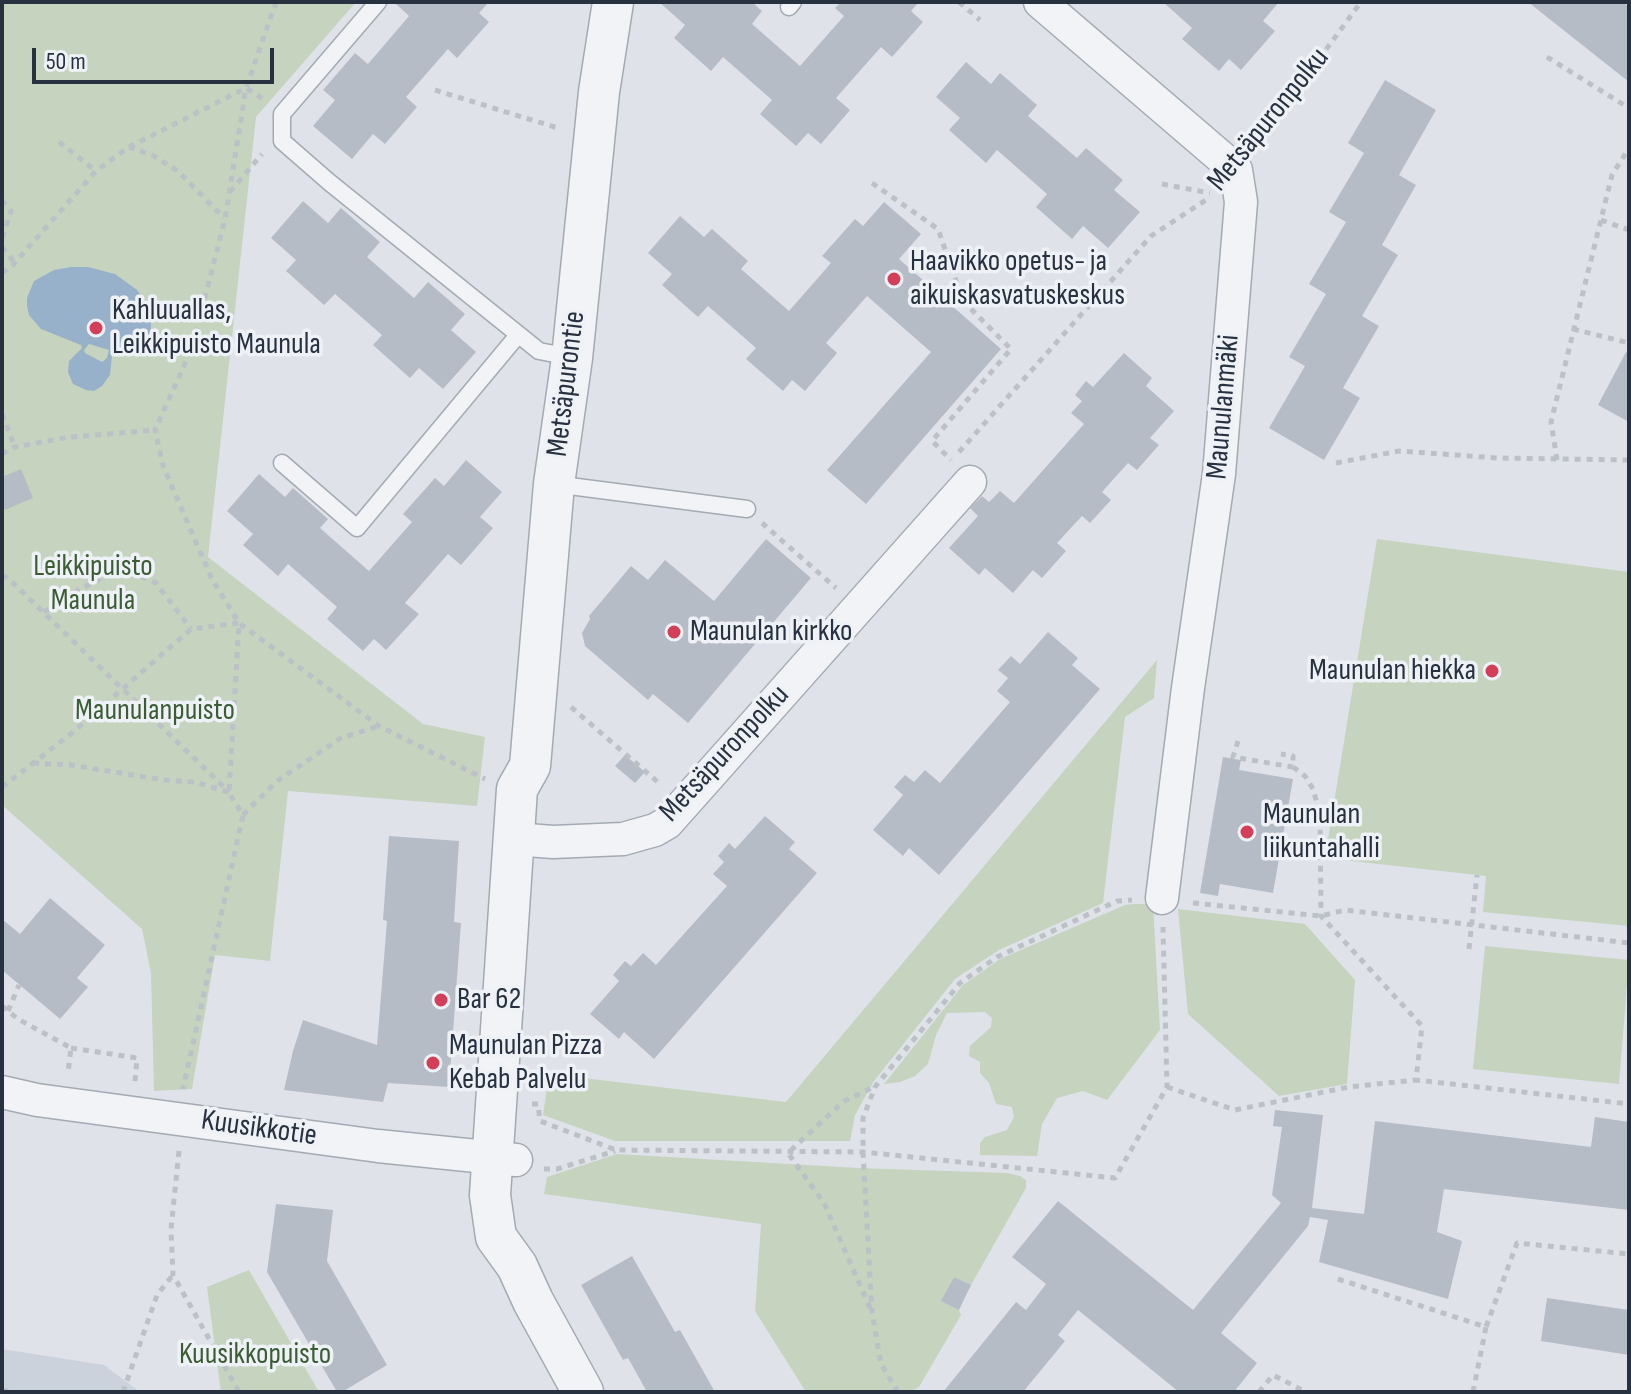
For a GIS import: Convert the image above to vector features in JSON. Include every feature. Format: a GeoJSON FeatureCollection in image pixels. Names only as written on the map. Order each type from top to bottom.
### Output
{"type":"FeatureCollection","features":[{"type":"Feature","properties":{"kind":"street","name":"Metsäpurontie"},"geometry":{"type":"LineString","coordinates":[[583,1392],[517,1266],[522,1239],[515,1162],[525,840],[539,791],[513,775],[572,358],[594,132],[613,2]]}},
{"type":"Feature","properties":{"kind":"street"},"geometry":{"type":"LineString","coordinates":[[1040,2],[1236,170]]}},
{"type":"Feature","properties":{"kind":"street","name":"Maunulanmäki"},"geometry":{"type":"LineString","coordinates":[[1162,898],[1219,474],[1241,202],[1236,170]]}},
{"type":"Feature","properties":{"kind":"street","name":"Metsäpuronpolku"},"geometry":{"type":"LineString","coordinates":[[525,840],[598,842],[626,839],[667,823],[961,471]]}},
{"type":"Feature","properties":{"kind":"street","name":"Kuusikkotie"},"geometry":{"type":"LineString","coordinates":[[2,1092],[37,1100],[515,1162]]}},
{"type":"Feature","properties":{"kind":"lane"},"geometry":{"type":"LineString","coordinates":[[378,2],[282,114],[282,141],[539,351],[572,358]]}},
{"type":"Feature","properties":{"kind":"lane"},"geometry":{"type":"LineString","coordinates":[[282,463],[357,528],[518,335]]}},
{"type":"Feature","properties":{"kind":"lane"},"geometry":{"type":"LineString","coordinates":[[554,484],[747,509]]}},
{"type":"Feature","properties":{"kind":"path"},"geometry":{"type":"LineString","coordinates":[[276,2],[246,88],[225,219],[192,348],[155,430],[163,466],[212,579],[239,623],[379,726],[513,775]]}},
{"type":"Feature","properties":{"kind":"path"},"geometry":{"type":"LineString","coordinates":[[959,2],[980,20]]}},
{"type":"Feature","properties":{"kind":"path","name":"Metsäpuronpolku"},"geometry":{"type":"LineString","coordinates":[[1236,170],[1361,2]]}},
{"type":"Feature","properties":{"kind":"path"},"geometry":{"type":"LineString","coordinates":[[1547,57],[1629,108]]}},
{"type":"Feature","properties":{"kind":"path"},"geometry":{"type":"LineString","coordinates":[[2,273],[15,263],[96,171],[129,147],[246,88]]}},
{"type":"Feature","properties":{"kind":"path"},"geometry":{"type":"LineString","coordinates":[[435,90],[562,129]]}},
{"type":"Feature","properties":{"kind":"path"},"geometry":{"type":"LineString","coordinates":[[229,193],[268,148],[282,141]]}},
{"type":"Feature","properties":{"kind":"path"},"geometry":{"type":"LineString","coordinates":[[59,142],[96,171]]}},
{"type":"Feature","properties":{"kind":"path"},"geometry":{"type":"LineString","coordinates":[[129,147],[152,155],[178,171],[225,219]]}},
{"type":"Feature","properties":{"kind":"path"},"geometry":{"type":"LineString","coordinates":[[1557,460],[1551,422],[1612,175],[1629,148]]}},
{"type":"Feature","properties":{"kind":"path"},"geometry":{"type":"LineString","coordinates":[[872,183],[938,229],[963,301],[1011,349],[932,441],[961,471]]}},
{"type":"Feature","properties":{"kind":"path","name":"Metsäpuronpolku"},"geometry":{"type":"LineString","coordinates":[[961,471],[1151,236],[1214,194],[1162,184]]}},
{"type":"Feature","properties":{"kind":"path"},"geometry":{"type":"LineString","coordinates":[[2,200],[11,211],[2,239]]}},
{"type":"Feature","properties":{"kind":"path"},"geometry":{"type":"LineString","coordinates":[[1601,220],[1629,230]]}},
{"type":"Feature","properties":{"kind":"path"},"geometry":{"type":"LineString","coordinates":[[2,247],[15,263]]}},
{"type":"Feature","properties":{"kind":"path"},"geometry":{"type":"LineString","coordinates":[[1573,329],[1629,343]]}},
{"type":"Feature","properties":{"kind":"path"},"geometry":{"type":"LineString","coordinates":[[2,414],[15,447]]}},
{"type":"Feature","properties":{"kind":"path"},"geometry":{"type":"LineString","coordinates":[[2,454],[15,447],[70,437],[155,430]]}},
{"type":"Feature","properties":{"kind":"path"},"geometry":{"type":"LineString","coordinates":[[1336,463],[1399,451],[1557,460],[1629,460]]}},
{"type":"Feature","properties":{"kind":"path"},"geometry":{"type":"LineString","coordinates":[[782,540],[826,579]]}},
{"type":"Feature","properties":{"kind":"path"},"geometry":{"type":"LineString","coordinates":[[44,612],[112,573],[138,575],[156,583],[191,629]]}},
{"type":"Feature","properties":{"kind":"path"},"geometry":{"type":"LineString","coordinates":[[2,575],[44,612],[229,793],[243,815]]}},
{"type":"Feature","properties":{"kind":"path"},"geometry":{"type":"LineString","coordinates":[[2,787],[72,733],[191,629],[239,623]]}},
{"type":"Feature","properties":{"kind":"path"},"geometry":{"type":"LineString","coordinates":[[229,793],[239,623]]}},
{"type":"Feature","properties":{"kind":"path"},"geometry":{"type":"LineString","coordinates":[[561,698],[665,789]]}},
{"type":"Feature","properties":{"kind":"path"},"geometry":{"type":"LineString","coordinates":[[239,1392],[173,1275],[171,1229],[183,1119],[181,1097],[243,815],[277,781],[341,738],[379,726]]}},
{"type":"Feature","properties":{"kind":"path"},"geometry":{"type":"LineString","coordinates":[[1238,741],[1233,757],[1293,767],[1305,776],[1313,789],[1320,814],[1321,916],[1422,1026],[1416,1080]]}},
{"type":"Feature","properties":{"kind":"path"},"geometry":{"type":"LineString","coordinates":[[1281,754],[1293,756],[1293,767]]}},
{"type":"Feature","properties":{"kind":"path"},"geometry":{"type":"LineString","coordinates":[[32,763],[71,765],[195,782],[229,793]]}},
{"type":"Feature","properties":{"kind":"path"},"geometry":{"type":"LineString","coordinates":[[1320,814],[1330,812]]}},
{"type":"Feature","properties":{"kind":"path"},"geometry":{"type":"LineString","coordinates":[[1469,949],[1477,875]]}},
{"type":"Feature","properties":{"kind":"path"},"geometry":{"type":"LineString","coordinates":[[515,1162],[557,1169],[616,1150],[863,1152],[1115,1178],[1167,1087],[1162,898]]}},
{"type":"Feature","properties":{"kind":"path"},"geometry":{"type":"LineString","coordinates":[[898,1392],[881,1364],[872,1312],[863,1118],[875,1087],[960,983],[997,957],[1117,901],[1162,898],[1321,916],[1345,910],[1629,943]]}},
{"type":"Feature","properties":{"kind":"path"},"geometry":{"type":"LineString","coordinates":[[8,1011],[19,985]]}},
{"type":"Feature","properties":{"kind":"path"},"geometry":{"type":"LineString","coordinates":[[2,1006],[71,1048],[137,1058],[135,1091]]}},
{"type":"Feature","properties":{"kind":"path"},"geometry":{"type":"LineString","coordinates":[[67,1082],[71,1048]]}},
{"type":"Feature","properties":{"kind":"path"},"geometry":{"type":"LineString","coordinates":[[1167,1087],[1235,1110],[1349,1087],[1416,1080],[1629,1104]]}},
{"type":"Feature","properties":{"kind":"path"},"geometry":{"type":"LineString","coordinates":[[788,1153],[844,1101],[875,1087]]}},
{"type":"Feature","properties":{"kind":"path"},"geometry":{"type":"LineString","coordinates":[[538,1104],[540,1121],[616,1150]]}},
{"type":"Feature","properties":{"kind":"path"},"geometry":{"type":"LineString","coordinates":[[788,1153],[824,1203],[872,1312]]}},
{"type":"Feature","properties":{"kind":"path"},"geometry":{"type":"LineString","coordinates":[[1473,1392],[1486,1327],[1517,1243],[1629,1254]]}},
{"type":"Feature","properties":{"kind":"path"},"geometry":{"type":"LineString","coordinates":[[123,1392],[157,1295],[173,1275]]}},
{"type":"Feature","properties":{"kind":"path"},"geometry":{"type":"LineString","coordinates":[[1338,1279],[1486,1327]]}},
{"type":"Feature","properties":{"kind":"path"},"geometry":{"type":"LineString","coordinates":[[1259,1392],[1273,1375],[1306,1392]]}},
{"type":"Feature","properties":{"kind":"path"},"geometry":{"type":"LineString","coordinates":[[2,1390],[12,1392]]}},
{"type":"Feature","properties":{"kind":"shaded area"},"geometry":{"type":"Polygon","coordinates":[[[2,1349],[104,1365],[140,1392],[2,1392],[2,1349]]]}},
{"type":"Feature","properties":{"kind":"green space","name":"Maunulanpuisto"},"geometry":{"type":"Polygon","coordinates":[[[2,2],[356,2],[256,117],[208,557],[423,724],[485,737],[477,806],[288,791],[270,961],[215,955],[192,1089],[154,1091],[151,973],[142,929],[2,805],[2,2]]]}},
{"type":"Feature","properties":{"kind":"green space","name":"Maunulan hiekka"},"geometry":{"type":"Polygon","coordinates":[[[1377,539],[1629,572],[1629,926],[1483,912],[1486,876],[1325,858],[1377,539]]]}},
{"type":"Feature","properties":{"kind":"green space"},"geometry":{"type":"Polygon","coordinates":[[[1157,660],[1154,698],[1125,717],[1103,903],[999,950],[955,979],[874,1081],[855,1115],[850,1141],[615,1141],[543,1115],[549,1074],[786,1102],[1157,660]]]}},
{"type":"Feature","properties":{"kind":"green space"},"geometry":{"type":"Polygon","coordinates":[[[1153,904],[1160,1030],[1107,1100],[1083,1091],[1057,1098],[1042,1124],[1037,1156],[980,1155],[980,1143],[985,1137],[1007,1130],[1014,1117],[1012,1107],[996,1104],[989,1083],[980,1073],[980,1062],[969,1056],[970,1046],[991,1027],[992,1018],[985,1012],[947,1013],[936,1035],[928,1064],[915,1076],[884,1084],[963,985],[1000,959],[1125,905],[1153,904]]]}},
{"type":"Feature","properties":{"kind":"green space"},"geometry":{"type":"Polygon","coordinates":[[[1178,909],[1305,924],[1355,980],[1347,1084],[1279,1096],[1188,1014],[1178,909]]]}},
{"type":"Feature","properties":{"kind":"green space"},"geometry":{"type":"Polygon","coordinates":[[[1485,946],[1629,960],[1619,1084],[1473,1069],[1485,946]]]}},
{"type":"Feature","properties":{"kind":"green space"},"geometry":{"type":"Polygon","coordinates":[[[617,1154],[1007,1173],[1026,1180],[1026,1188],[971,1285],[954,1277],[942,1301],[959,1310],[961,1315],[919,1387],[910,1392],[806,1392],[755,1311],[761,1224],[544,1194],[547,1177],[617,1154]]]}},
{"type":"Feature","properties":{"kind":"green space","name":"Kuusikkopuisto"},"geometry":{"type":"Polygon","coordinates":[[[249,1270],[319,1392],[221,1392],[207,1287],[249,1270]]]}},
{"type":"Feature","properties":{"kind":"water","name":"Kahluuallas, Leikkipuisto Maunula"},"geometry":{"type":"Polygon","coordinates":[[[88,267],[115,274],[137,290],[151,308],[151,328],[147,339],[133,349],[112,355],[110,375],[94,391],[73,384],[68,372],[69,361],[82,348],[81,345],[41,329],[29,315],[27,298],[34,281],[54,270],[88,267]],[[89,344],[84,350],[102,362],[109,350],[89,344]]]}},
{"type":"Feature","properties":{"kind":"building"},"geometry":{"type":"Polygon","coordinates":[[[489,2],[479,13],[489,22],[457,58],[448,49],[406,97],[417,107],[385,144],[373,134],[352,159],[313,126],[335,100],[323,90],[355,53],[368,64],[409,16],[396,4],[489,2]]]}},
{"type":"Feature","properties":{"kind":"building"},"geometry":{"type":"Polygon","coordinates":[[[659,2],[752,2],[762,11],[752,24],[800,66],[844,16],[835,8],[841,2],[919,2],[911,11],[923,22],[892,57],[881,47],[836,98],[850,110],[821,144],[808,133],[796,146],[760,114],[772,100],[723,57],[711,71],[674,38],[685,25],[659,2]]]}},
{"type":"Feature","properties":{"kind":"building"},"geometry":{"type":"Polygon","coordinates":[[[1163,2],[1279,2],[1263,21],[1275,31],[1241,70],[1229,59],[1219,71],[1182,39],[1192,28],[1163,2]]]}},
{"type":"Feature","properties":{"kind":"building"},"geometry":{"type":"Polygon","coordinates":[[[1528,2],[1623,2],[1629,7],[1629,82],[1528,2]]]}},
{"type":"Feature","properties":{"kind":"building"},"geometry":{"type":"Polygon","coordinates":[[[966,62],[991,84],[1000,73],[1037,105],[1028,116],[1077,158],[1086,148],[1123,180],[1114,190],[1140,212],[1108,248],[1083,226],[1072,239],[1036,207],[1047,194],[997,150],[986,163],[949,130],[960,118],[936,97],[966,62]]]}},
{"type":"Feature","properties":{"kind":"building"},"geometry":{"type":"Polygon","coordinates":[[[1385,80],[1436,110],[1399,175],[1416,185],[1382,245],[1398,255],[1362,316],[1379,326],[1343,388],[1360,398],[1324,460],[1269,428],[1305,366],[1289,357],[1326,294],[1309,284],[1346,222],[1329,212],[1364,153],[1348,143],[1385,80]]]}},
{"type":"Feature","properties":{"kind":"building"},"geometry":{"type":"Polygon","coordinates":[[[303,201],[328,223],[341,208],[380,242],[367,257],[414,298],[428,282],[465,314],[451,330],[476,352],[443,389],[419,368],[410,378],[373,345],[382,335],[335,294],[324,305],[286,271],[296,260],[271,238],[303,201]]]}},
{"type":"Feature","properties":{"kind":"building"},"geometry":{"type":"Polygon","coordinates":[[[884,202],[921,234],[899,259],[1001,349],[866,504],[827,470],[931,352],[867,296],[826,343],[837,353],[805,391],[792,380],[783,391],[746,359],[756,348],[708,306],[698,317],[662,285],[672,274],[648,253],[680,216],[704,237],[712,229],[748,261],[741,269],[789,311],[831,263],[822,256],[855,219],[863,226],[884,202]]]}},
{"type":"Feature","properties":{"kind":"building"},"geometry":{"type":"Polygon","coordinates":[[[1626,352],[1629,354],[1629,422],[1598,405],[1626,352]]]}},
{"type":"Feature","properties":{"kind":"building"},"geometry":{"type":"Polygon","coordinates":[[[1124,353],[1152,378],[1146,386],[1174,411],[1150,438],[1159,445],[1137,470],[1128,463],[1102,492],[1111,500],[1090,523],[1082,516],[1057,543],[1066,551],[1042,578],[1033,570],[1013,593],[985,568],[979,575],[949,548],[978,516],[970,508],[982,496],[989,502],[1000,491],[1014,503],[1084,424],[1071,413],[1082,401],[1075,395],[1086,381],[1093,387],[1124,353]]]}},
{"type":"Feature","properties":{"kind":"building"},"geometry":{"type":"Polygon","coordinates":[[[466,460],[502,492],[480,517],[493,528],[461,565],[448,554],[405,603],[419,614],[386,650],[374,639],[363,651],[327,619],[337,607],[288,564],[278,576],[243,545],[253,534],[227,511],[259,474],[285,497],[293,488],[328,519],[320,528],[369,571],[412,522],[403,514],[435,478],[444,486],[466,460]]]}},
{"type":"Feature","properties":{"kind":"building"},"geometry":{"type":"Polygon","coordinates":[[[21,469],[33,498],[5,510],[2,504],[2,477],[21,469]]]}},
{"type":"Feature","properties":{"kind":"building","name":"Maunulan kirkko"},"geometry":{"type":"Polygon","coordinates":[[[766,539],[811,578],[688,723],[653,694],[648,700],[585,646],[582,633],[589,616],[631,566],[648,580],[665,560],[714,601],[766,539]]]}},
{"type":"Feature","properties":{"kind":"building"},"geometry":{"type":"Polygon","coordinates":[[[1048,632],[1078,658],[1072,665],[1100,689],[939,875],[909,848],[903,856],[873,830],[903,795],[894,787],[905,775],[914,782],[925,770],[940,783],[1010,702],[997,691],[1008,678],[998,670],[1011,656],[1020,664],[1048,632]]]}},
{"type":"Feature","properties":{"kind":"building"},"geometry":{"type":"Polygon","coordinates":[[[625,755],[645,772],[635,783],[615,766],[625,755]]]}},
{"type":"Feature","properties":{"kind":"building","name":"Maunulan liikuntahalli"},"geometry":{"type":"Polygon","coordinates":[[[1223,757],[1241,760],[1239,770],[1293,779],[1273,893],[1220,884],[1218,896],[1200,893],[1223,757]]]}},
{"type":"Feature","properties":{"kind":"building"},"geometry":{"type":"Polygon","coordinates":[[[765,816],[795,842],[789,849],[817,873],[654,1059],[624,1032],[619,1039],[590,1014],[619,981],[613,975],[625,961],[631,966],[643,953],[656,965],[727,886],[713,874],[724,862],[718,856],[729,843],[735,849],[765,816]]]}},
{"type":"Feature","properties":{"kind":"building"},"geometry":{"type":"Polygon","coordinates":[[[389,836],[459,841],[454,922],[461,923],[449,1087],[388,1083],[383,1102],[284,1090],[303,1020],[377,1045],[387,921],[383,920],[389,836]]]}},
{"type":"Feature","properties":{"kind":"building"},"geometry":{"type":"Polygon","coordinates":[[[50,898],[105,945],[77,978],[88,987],[60,1019],[2,970],[2,919],[20,934],[50,898]]]}},
{"type":"Feature","properties":{"kind":"building"},"geometry":{"type":"Polygon","coordinates":[[[1275,1110],[1323,1115],[1312,1208],[1364,1214],[1375,1121],[1591,1147],[1595,1117],[1629,1122],[1629,1210],[1444,1189],[1437,1232],[1462,1241],[1448,1299],[1319,1262],[1328,1220],[1310,1217],[1308,1226],[1221,1333],[1257,1363],[1234,1392],[1179,1392],[1078,1310],[1058,1335],[1065,1341],[1023,1392],[943,1392],[1016,1302],[1026,1310],[1046,1284],[1012,1257],[1058,1201],[1193,1310],[1281,1203],[1272,1195],[1282,1127],[1273,1126],[1275,1110]]]}},
{"type":"Feature","properties":{"kind":"building"},"geometry":{"type":"Polygon","coordinates":[[[276,1204],[333,1210],[327,1261],[387,1365],[342,1392],[337,1392],[267,1272],[276,1204]]]}},
{"type":"Feature","properties":{"kind":"building"},"geometry":{"type":"Polygon","coordinates":[[[632,1256],[675,1332],[680,1330],[715,1392],[647,1392],[628,1358],[623,1360],[581,1285],[632,1256]]]}},
{"type":"Feature","properties":{"kind":"building"},"geometry":{"type":"Polygon","coordinates":[[[954,1277],[971,1285],[959,1310],[941,1301],[954,1277]]]}},
{"type":"Feature","properties":{"kind":"building"},"geometry":{"type":"Polygon","coordinates":[[[1547,1298],[1629,1310],[1629,1355],[1541,1341],[1547,1298]]]}},
{"type":"Feature","properties":{"kind":"place","name":"Haavikko opetus- ja aikuiskasvatuskeskus"},"geometry":{"type":"Point","coordinates":[894,279]}},
{"type":"Feature","properties":{"kind":"place","name":"Kahluuallas, Leikkipuisto Maunula"},"geometry":{"type":"Point","coordinates":[96,328]}},
{"type":"Feature","properties":{"kind":"place","name":"Maunulan kirkko"},"geometry":{"type":"Point","coordinates":[674,632]}},
{"type":"Feature","properties":{"kind":"place","name":"Maunulan hiekka"},"geometry":{"type":"Point","coordinates":[1492,671]}},
{"type":"Feature","properties":{"kind":"place","name":"Maunulan liikuntahalli"},"geometry":{"type":"Point","coordinates":[1247,832]}},
{"type":"Feature","properties":{"kind":"place","name":"Bar 62"},"geometry":{"type":"Point","coordinates":[441,1000]}},
{"type":"Feature","properties":{"kind":"place","name":"Maunulan Pizza Kebab Palvelu"},"geometry":{"type":"Point","coordinates":[433,1063]}},
{"type":"Feature","properties":{"kind":"park label","name":"Leikkipuisto Maunula"},"geometry":{"type":"Point","coordinates":[93,584]}}]}
